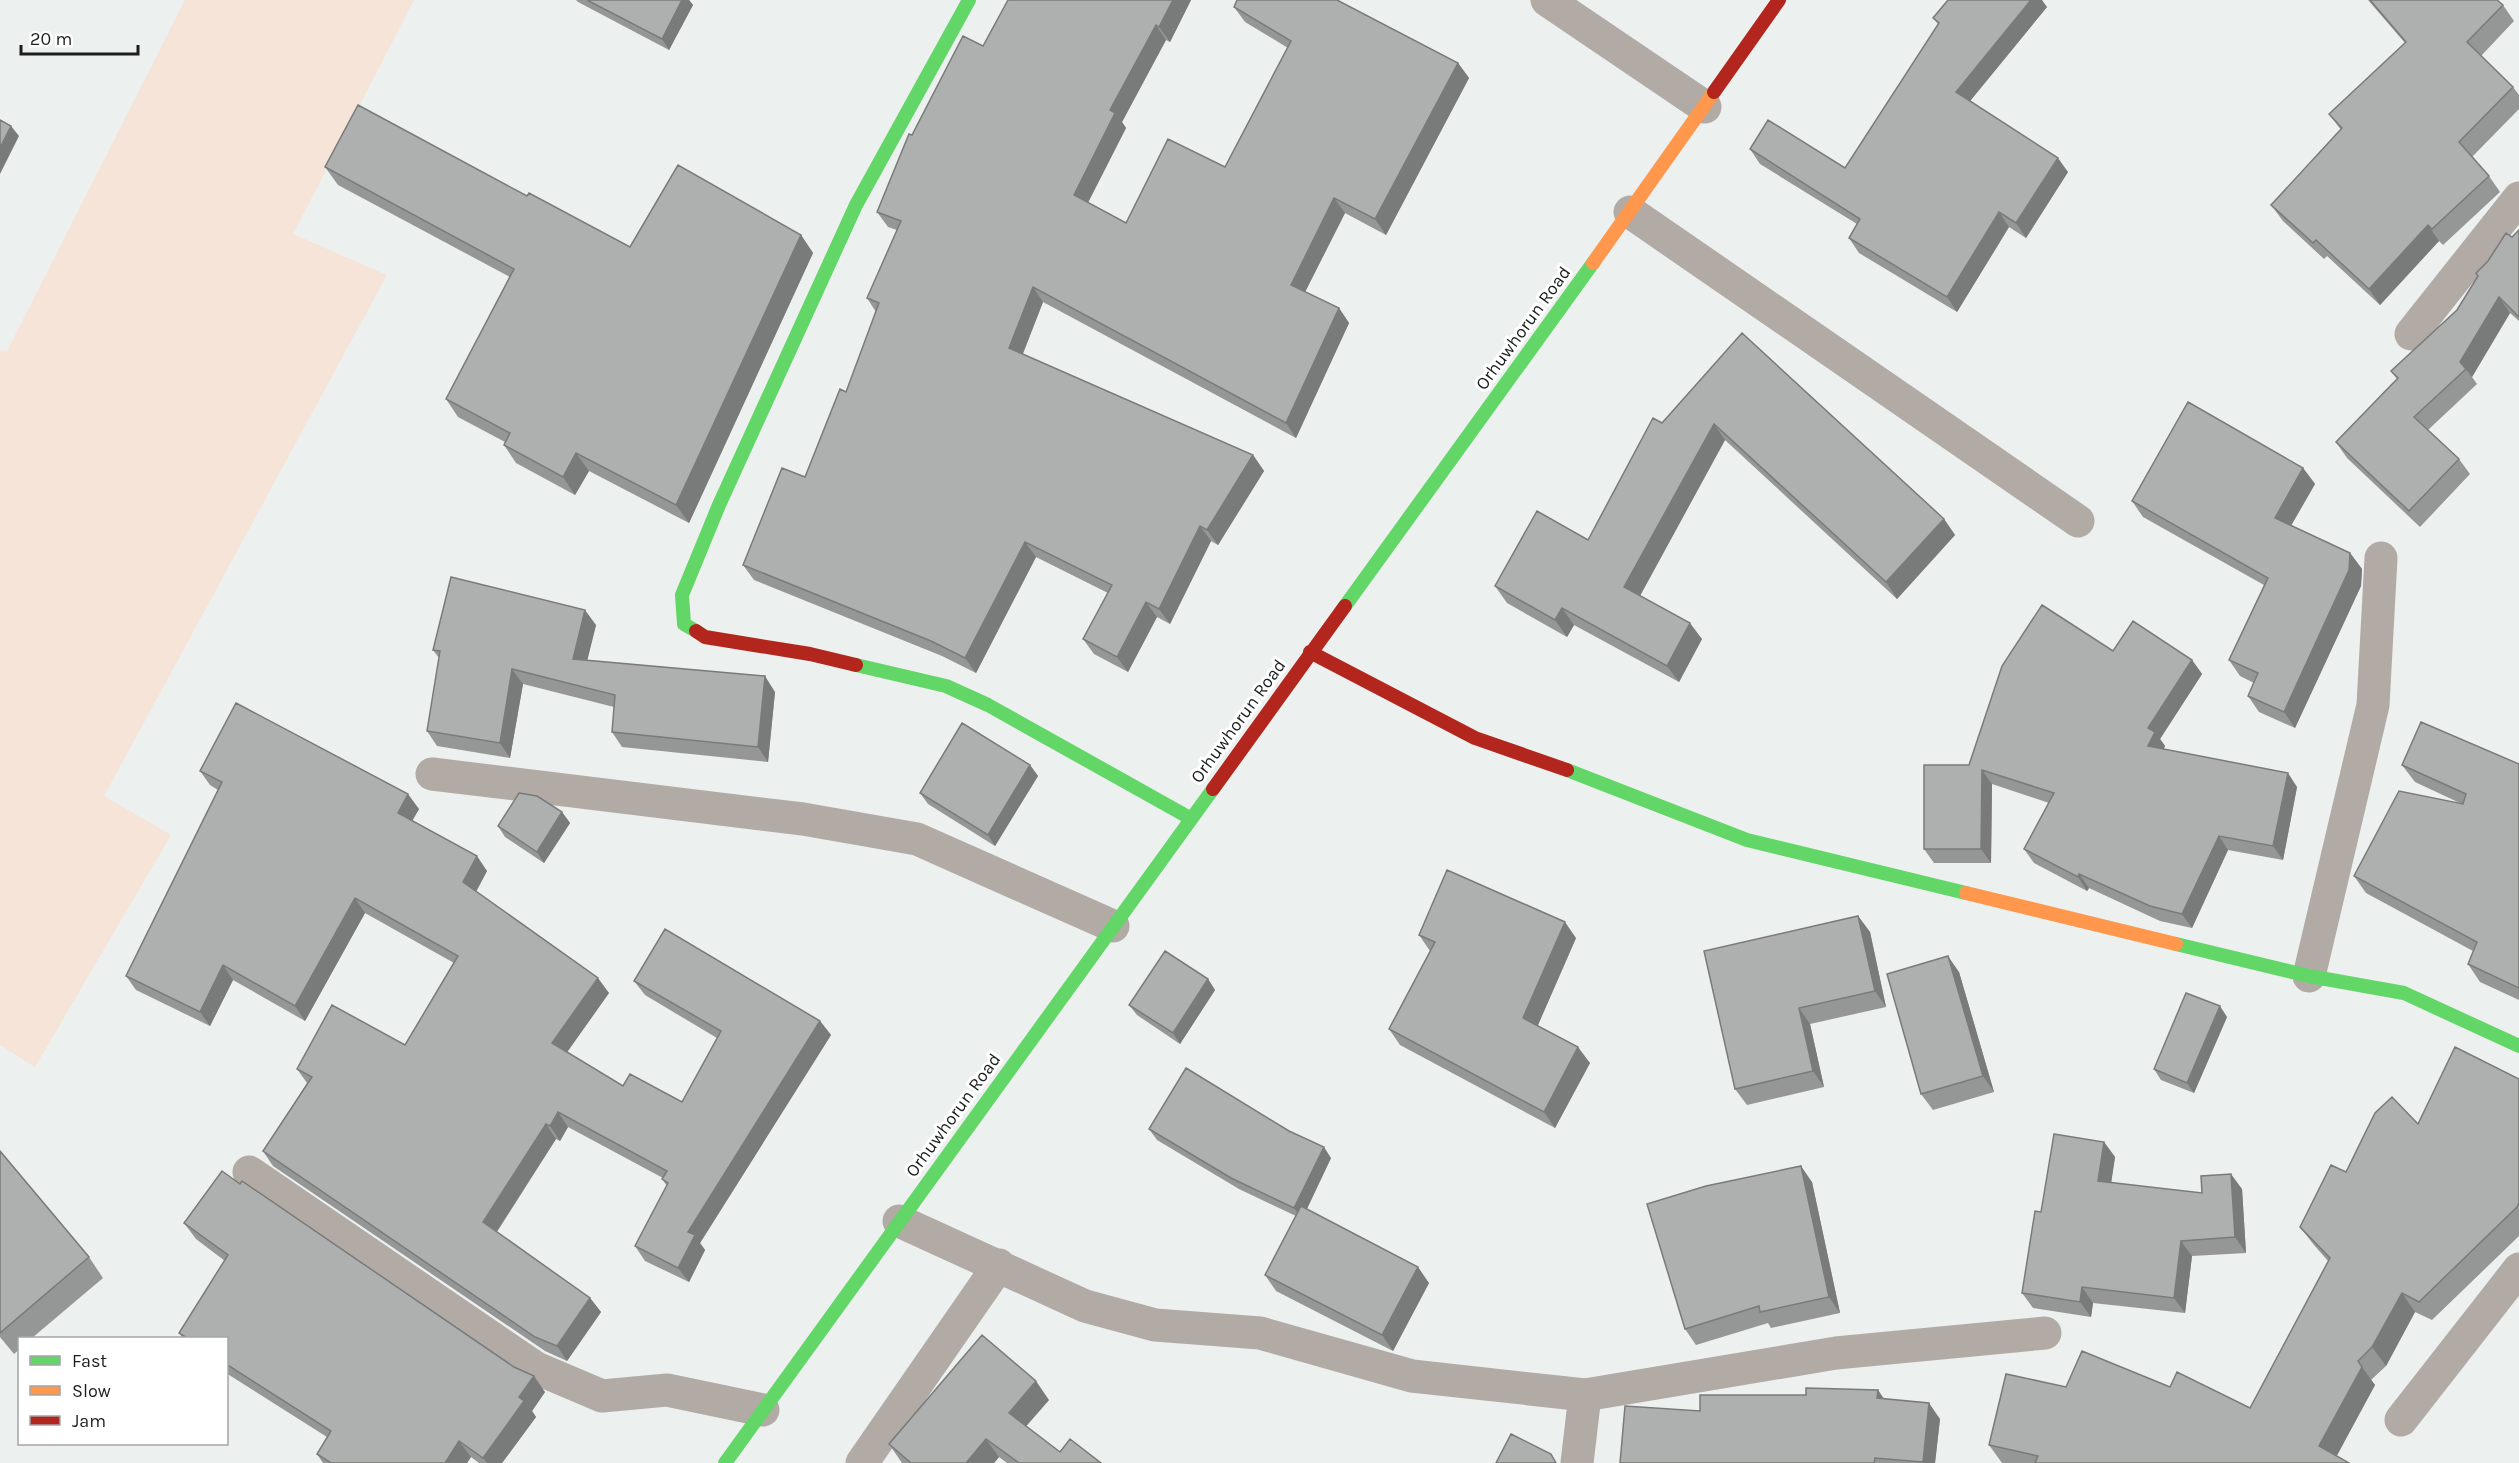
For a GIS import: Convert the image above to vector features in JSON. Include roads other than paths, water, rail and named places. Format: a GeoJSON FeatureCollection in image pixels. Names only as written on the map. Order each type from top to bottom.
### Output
{"type":"FeatureCollection","features":[{"type":"Feature","properties":{"kind":"street"},"geometry":{"type":"LineString","coordinates":[[969,0],[856,205],[719,505],[681,596],[684,624],[705,637],[810,654],[946,686],[988,705],[1190,818]]}},
{"type":"Feature","properties":{"kind":"street"},"geometry":{"type":"LineString","coordinates":[[1547,0],[1705,107]]}},
{"type":"Feature","properties":{"kind":"street","name":"Orhuwhorun Road"},"geometry":{"type":"LineString","coordinates":[[724,1463],[1630,212],[1779,0]]}},
{"type":"Feature","properties":{"kind":"street"},"geometry":{"type":"LineString","coordinates":[[2411,334],[2519,198]]}},
{"type":"Feature","properties":{"kind":"street"},"geometry":{"type":"LineString","coordinates":[[1630,212],[2078,521]]}},
{"type":"Feature","properties":{"kind":"street"},"geometry":{"type":"LineString","coordinates":[[2309,976],[2373,705],[2381,558]]}},
{"type":"Feature","properties":{"kind":"street"},"geometry":{"type":"LineString","coordinates":[[1310,652],[1475,738],[1611,784],[1747,840],[2309,976],[2404,993],[2519,1046]]}},
{"type":"Feature","properties":{"kind":"street"},"geometry":{"type":"LineString","coordinates":[[432,774],[803,819],[917,839],[1113,926]]}},
{"type":"Feature","properties":{"kind":"street"},"geometry":{"type":"LineString","coordinates":[[249,1172],[536,1368],[602,1396],[667,1390],[763,1410]]}},
{"type":"Feature","properties":{"kind":"street"},"geometry":{"type":"LineString","coordinates":[[899,1221],[1085,1306],[1155,1325],[1260,1333],[1412,1376],[1585,1395],[1836,1353],[2045,1333]]}},
{"type":"Feature","properties":{"kind":"street"},"geometry":{"type":"LineString","coordinates":[[862,1463],[999,1265]]}},
{"type":"Feature","properties":{"kind":"street"},"geometry":{"type":"LineString","coordinates":[[2402,1420],[2519,1269]]}},
{"type":"Feature","properties":{"kind":"street"},"geometry":{"type":"LineString","coordinates":[[1577,1463],[1585,1395]]}}]}
